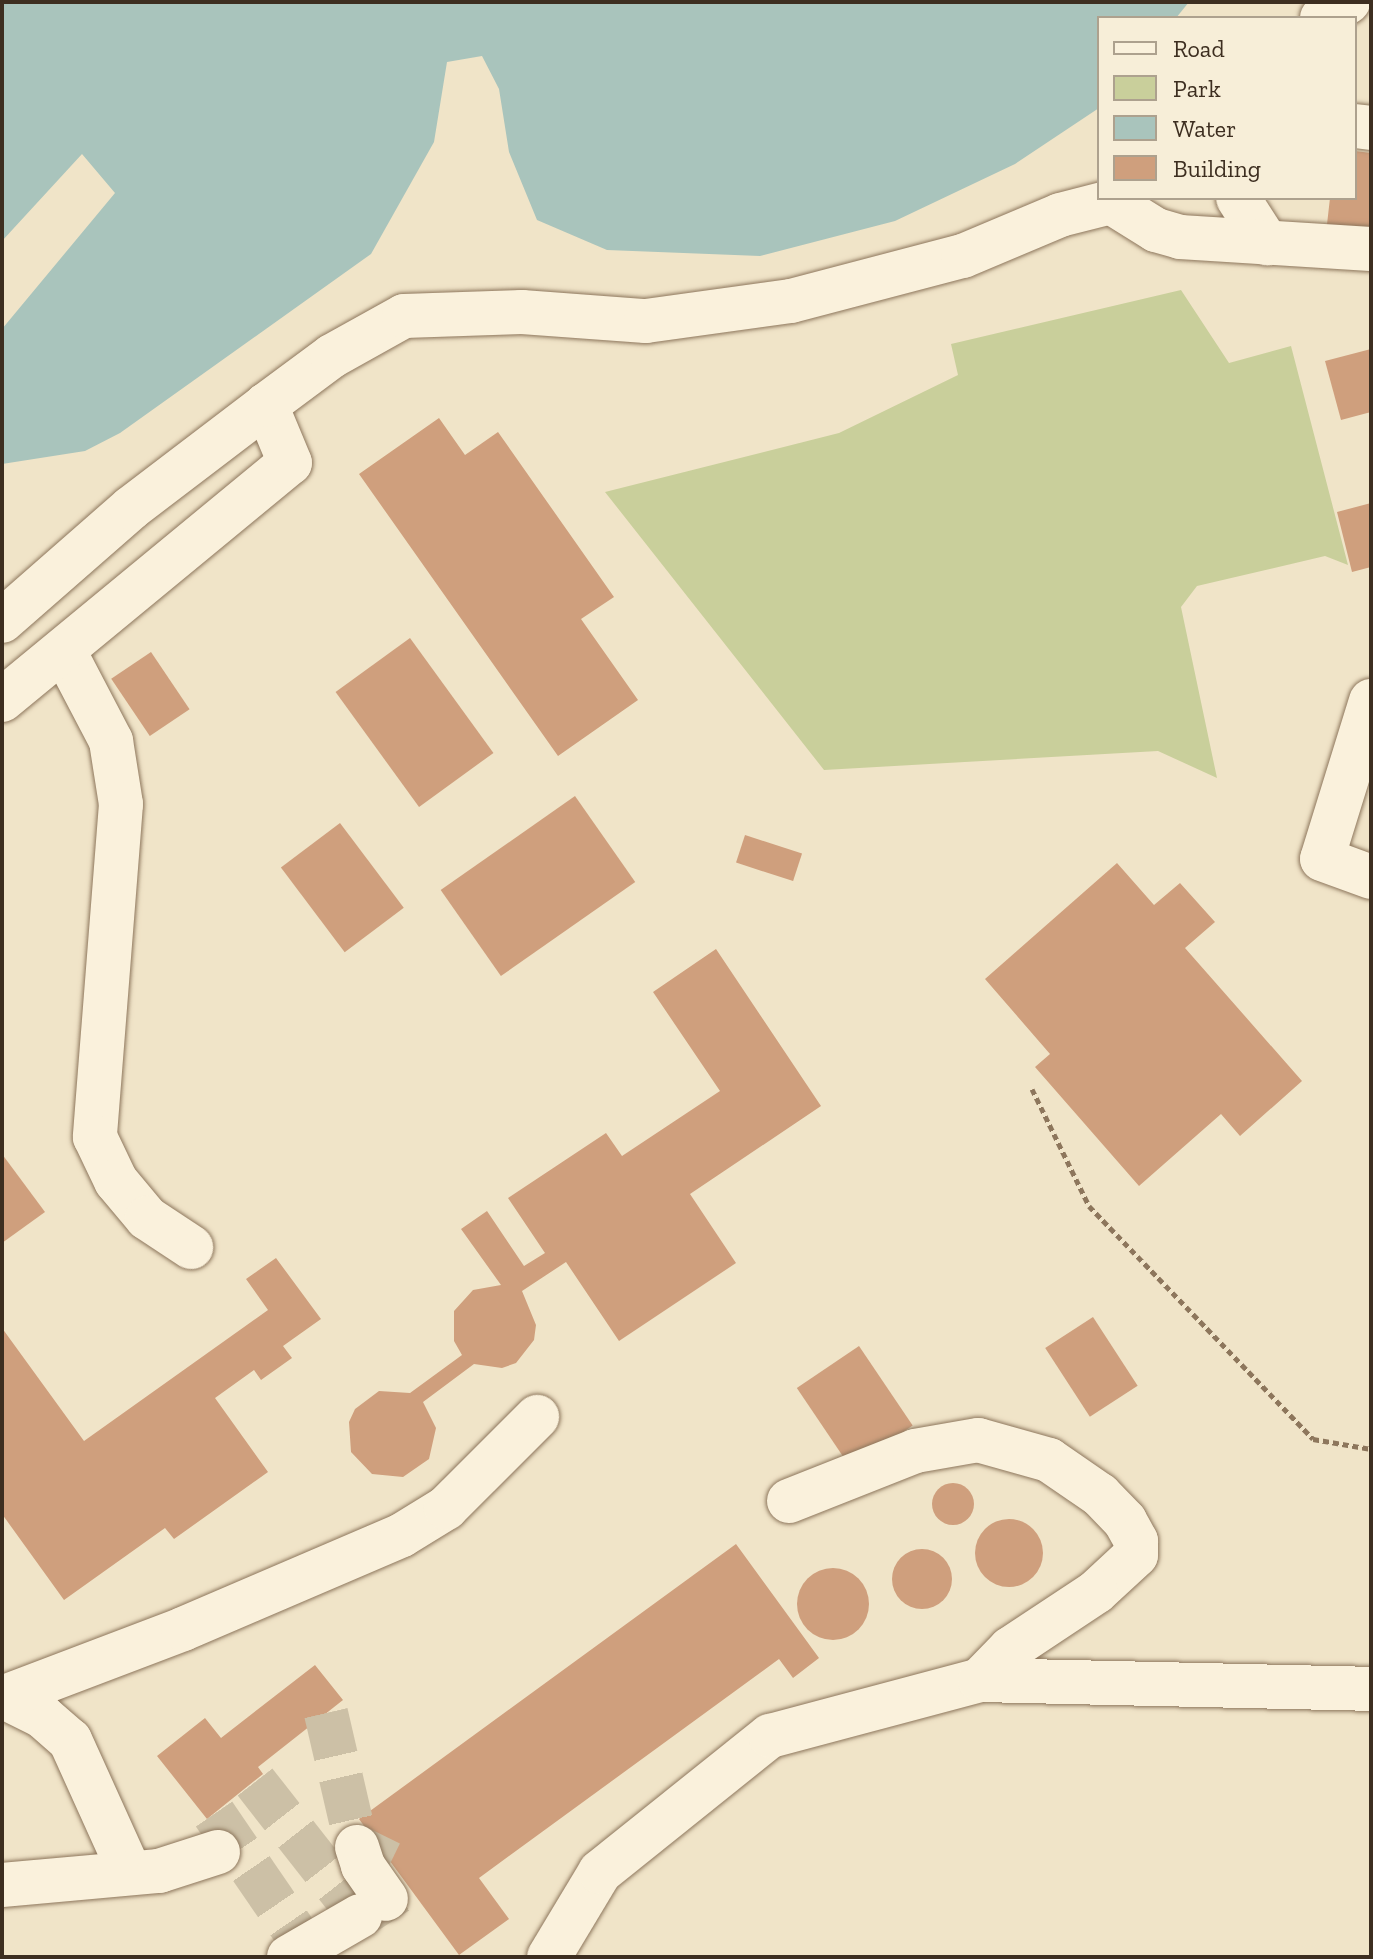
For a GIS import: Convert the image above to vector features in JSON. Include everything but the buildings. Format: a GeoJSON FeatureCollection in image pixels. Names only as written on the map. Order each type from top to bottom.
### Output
{"type":"FeatureCollection","features":[{"type":"Feature","properties":{"kind":"lane"},"geometry":{"type":"LineString","coordinates":[[1325,16],[1348,2]]}},
{"type":"Feature","properties":{"kind":"lane"},"geometry":{"type":"LineString","coordinates":[[1205,239],[1229,200]]}},
{"type":"Feature","properties":{"kind":"lane"},"geometry":{"type":"LineString","coordinates":[[1239,200],[1267,243]]}},
{"type":"Feature","properties":{"kind":"lane"},"geometry":{"type":"LineString","coordinates":[[2,621],[131,508],[266,405],[332,356],[404,316],[522,312],[646,321],[791,301],[963,256],[1060,215],[1124,203],[1156,230],[1205,239],[1371,249]]}},
{"type":"Feature","properties":{"kind":"lane"},"geometry":{"type":"LineString","coordinates":[[2,700],[290,463],[266,405]]}},
{"type":"Feature","properties":{"kind":"lane"},"geometry":{"type":"LineString","coordinates":[[64,651],[111,741],[121,804],[95,1137],[116,1181],[147,1218],[191,1247]]}},
{"type":"Feature","properties":{"kind":"lane"},"geometry":{"type":"LineString","coordinates":[[1371,701],[1322,859],[1371,877]]}},
{"type":"Feature","properties":{"kind":"lane"},"geometry":{"type":"LineString","coordinates":[[4,1696],[183,1629],[402,1535],[446,1508],[537,1417]]}},
{"type":"Feature","properties":{"kind":"lane"},"geometry":{"type":"LineString","coordinates":[[789,1501],[915,1451],[978,1440],[1049,1460],[1100,1495],[1125,1521],[1136,1541],[1136,1555],[1096,1592],[1010,1649],[980,1680]]}},
{"type":"Feature","properties":{"kind":"lane"},"geometry":{"type":"LineString","coordinates":[[549,1957],[600,1872],[770,1736],[980,1680],[1371,1689]]}},
{"type":"Feature","properties":{"kind":"lane"},"geometry":{"type":"LineString","coordinates":[[4,1696],[70,1740],[130,1873]]}},
{"type":"Feature","properties":{"kind":"lane"},"geometry":{"type":"LineString","coordinates":[[289,1957],[373,1908],[357,1847]]}},
{"type":"Feature","properties":{"kind":"lane"},"geometry":{"type":"LineString","coordinates":[[2,1885],[159,1871],[218,1852]]}},
{"type":"Feature","properties":{"kind":"path"},"geometry":{"type":"LineString","coordinates":[[1032,1089],[1089,1206],[1313,1439],[1371,1449]]}},
{"type":"Feature","properties":{"kind":"green space"},"geometry":{"type":"Polygon","coordinates":[[[1181,290],[1229,363],[1291,346],[1348,565],[1325,556],[1197,586],[1181,607],[1217,778],[1158,751],[824,770],[605,492],[839,433],[958,375],[951,344],[1181,290]]]}},
{"type":"Feature","properties":{"kind":"water"},"geometry":{"type":"Polygon","coordinates":[[[2,2],[1189,2],[1178,16],[1097,16],[1097,109],[1015,164],[895,221],[760,256],[607,250],[537,220],[509,152],[499,89],[482,56],[447,62],[434,142],[371,254],[120,433],[85,451],[2,464],[2,329],[115,193],[82,154],[2,241],[2,2]]]}},
{"type":"Feature","properties":{"kind":"tunnel"},"geometry":{"type":"LineString","coordinates":[[326,1713],[357,1847],[390,1863]]}},
{"type":"Feature","properties":{"kind":"tunnel"},"geometry":{"type":"LineString","coordinates":[[255,1782],[360,1916],[408,1885]]}},
{"type":"Feature","properties":{"kind":"tunnel"},"geometry":{"type":"LineString","coordinates":[[214,1814],[312,1957]]}}]}
